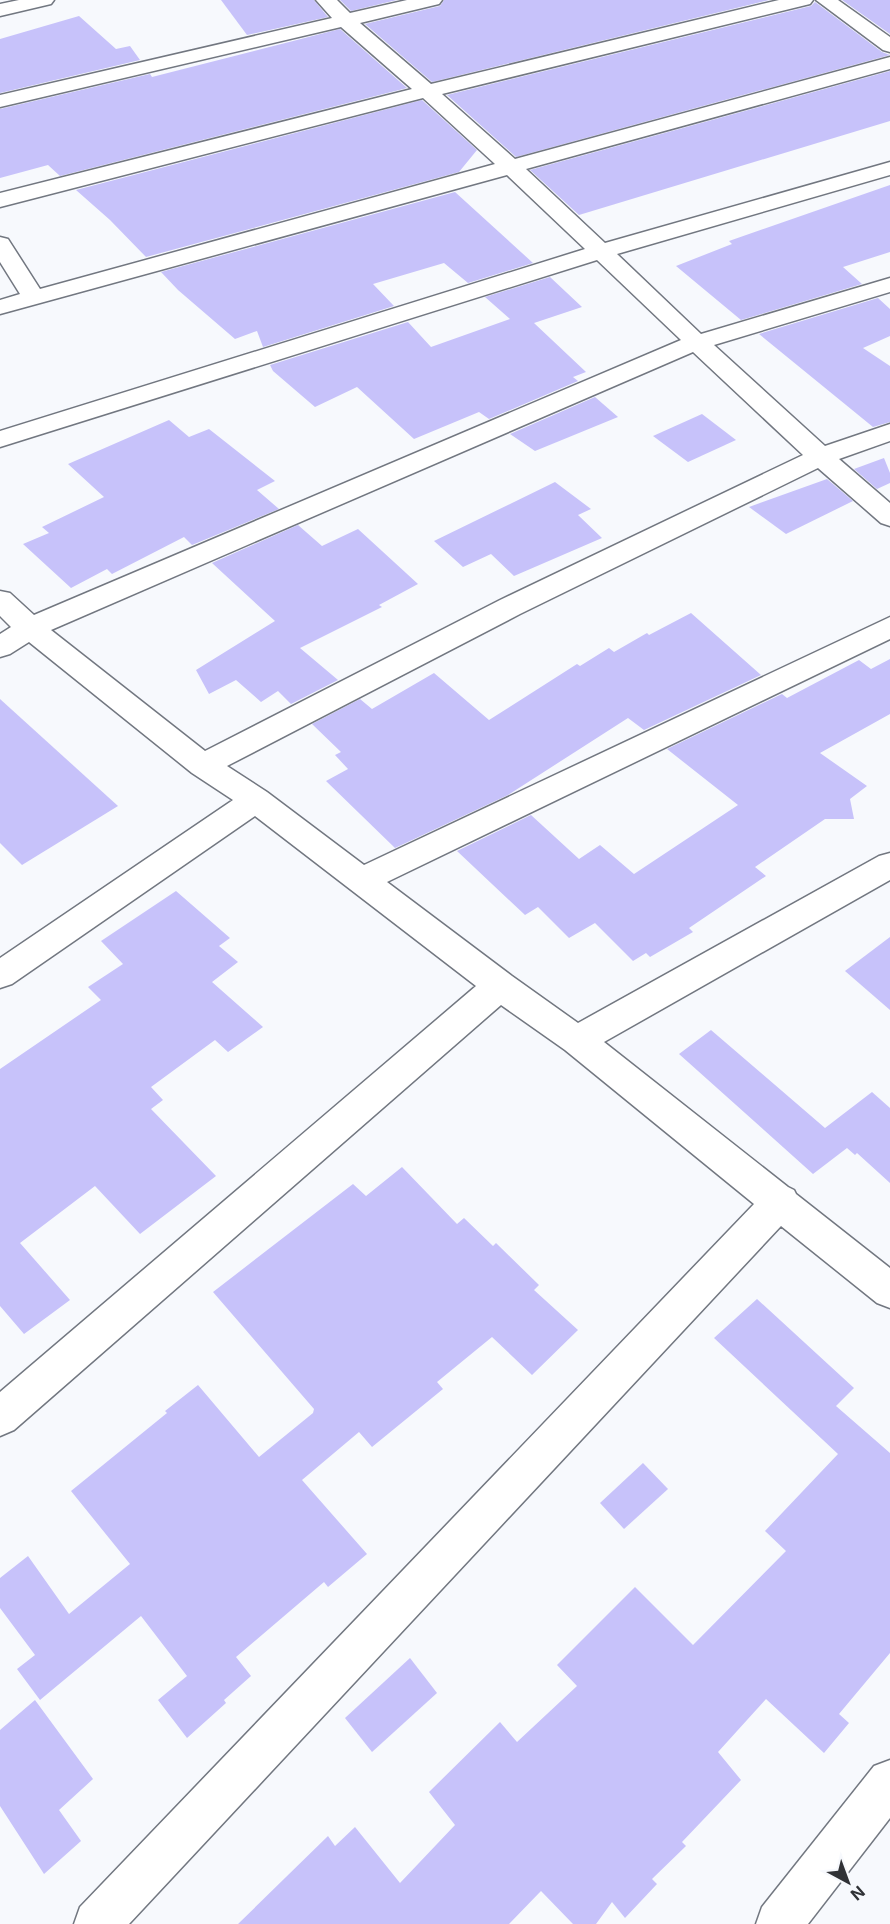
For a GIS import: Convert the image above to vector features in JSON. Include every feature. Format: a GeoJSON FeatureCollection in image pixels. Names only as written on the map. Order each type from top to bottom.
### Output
{"type":"FeatureCollection","features":[{"type":"Feature","properties":{"kind":"street"},"geometry":{"type":"LineString","coordinates":[[0,10],[44,0]]}},
{"type":"Feature","properties":{"kind":"street"},"geometry":{"type":"LineString","coordinates":[[326,0],[345,20],[511,167],[694,343],[819,457],[890,517]]}},
{"type":"Feature","properties":{"kind":"street"},"geometry":{"type":"LineString","coordinates":[[0,101],[432,0]]}},
{"type":"Feature","properties":{"kind":"street"},"geometry":{"type":"LineString","coordinates":[[0,200],[427,91],[803,0]]}},
{"type":"Feature","properties":{"kind":"street"},"geometry":{"type":"LineString","coordinates":[[826,0],[890,46]]}},
{"type":"Feature","properties":{"kind":"street"},"geometry":{"type":"LineString","coordinates":[[0,307],[890,63]]}},
{"type":"Feature","properties":{"kind":"street"},"geometry":{"type":"LineString","coordinates":[[0,439],[600,252],[890,168]]}},
{"type":"Feature","properties":{"kind":"street"},"geometry":{"type":"LineString","coordinates":[[0,244],[34,298]]}},
{"type":"Feature","properties":{"kind":"street"},"geometry":{"type":"LineString","coordinates":[[0,647],[30,628],[694,343],[890,285]]}},
{"type":"Feature","properties":{"kind":"street"},"geometry":{"type":"LineString","coordinates":[[203,765],[510,607],[819,457],[890,432]]}},
{"type":"Feature","properties":{"kind":"street"},"geometry":{"type":"LineString","coordinates":[[0,600],[30,628],[203,765],[256,800],[500,986],[577,1040],[781,1201],[890,1291]]}},
{"type":"Feature","properties":{"kind":"street"},"geometry":{"type":"LineString","coordinates":[[362,880],[890,627]]}},
{"type":"Feature","properties":{"kind":"street"},"geometry":{"type":"LineString","coordinates":[[0,975],[256,800]]}},
{"type":"Feature","properties":{"kind":"street"},"geometry":{"type":"LineString","coordinates":[[577,1040],[890,865]]}},
{"type":"Feature","properties":{"kind":"street"},"geometry":{"type":"LineString","coordinates":[[0,1417],[500,986]]}},
{"type":"Feature","properties":{"kind":"street"},"geometry":{"type":"LineString","coordinates":[[97,1924],[781,1201]]}},
{"type":"Feature","properties":{"kind":"street"},"geometry":{"type":"LineString","coordinates":[[779,1924],[890,1782]]}},
{"type":"Feature","properties":{"kind":"building"},"geometry":{"type":"Polygon","coordinates":[[[221,0],[314,0],[328,17],[247,35],[221,0]]]}},
{"type":"Feature","properties":{"kind":"building"},"geometry":{"type":"Polygon","coordinates":[[[340,0],[397,0],[351,11],[340,0]]]}},
{"type":"Feature","properties":{"kind":"building"},"geometry":{"type":"Polygon","coordinates":[[[444,0],[769,0],[432,82],[365,24],[440,6],[444,0]]]}},
{"type":"Feature","properties":{"kind":"building"},"geometry":{"type":"Polygon","coordinates":[[[842,0],[890,0],[890,34],[842,0]]]}},
{"type":"Feature","properties":{"kind":"building"},"geometry":{"type":"Polygon","coordinates":[[[815,2],[882,52],[890,55],[516,157],[447,95],[811,6],[815,2]]]}},
{"type":"Feature","properties":{"kind":"building"},"geometry":{"type":"Polygon","coordinates":[[[79,16],[116,49],[130,46],[140,60],[0,93],[0,39],[79,16]]]}},
{"type":"Feature","properties":{"kind":"building"},"geometry":{"type":"Polygon","coordinates":[[[340,29],[407,88],[60,176],[48,165],[0,178],[0,109],[150,74],[152,77],[340,29]]]}},
{"type":"Feature","properties":{"kind":"building"},"geometry":{"type":"Polygon","coordinates":[[[890,71],[890,121],[579,215],[530,170],[890,71]]]}},
{"type":"Feature","properties":{"kind":"building"},"geometry":{"type":"Polygon","coordinates":[[[422,100],[477,150],[459,172],[146,257],[110,220],[76,190],[422,100]]]}},
{"type":"Feature","properties":{"kind":"building"},"geometry":{"type":"Polygon","coordinates":[[[890,185],[890,252],[843,267],[862,284],[741,320],[676,266],[732,244],[729,241],[890,185]]]}},
{"type":"Feature","properties":{"kind":"building"},"geometry":{"type":"Polygon","coordinates":[[[455,192],[533,263],[468,283],[444,263],[373,284],[394,306],[263,347],[257,331],[235,339],[178,290],[161,272],[455,192]]]}},
{"type":"Feature","properties":{"kind":"building"},"geometry":{"type":"Polygon","coordinates":[[[550,277],[582,307],[534,323],[586,372],[573,377],[578,381],[489,419],[479,412],[414,439],[357,387],[315,407],[273,371],[270,365],[408,322],[431,347],[510,319],[485,297],[550,277]]]}},
{"type":"Feature","properties":{"kind":"building"},"geometry":{"type":"Polygon","coordinates":[[[878,298],[890,309],[890,336],[863,348],[890,366],[890,422],[873,427],[759,334],[878,298]]]}},
{"type":"Feature","properties":{"kind":"building"},"geometry":{"type":"Polygon","coordinates":[[[595,397],[618,417],[535,451],[510,434],[595,397]]]}},
{"type":"Feature","properties":{"kind":"building"},"geometry":{"type":"Polygon","coordinates":[[[702,414],[736,440],[688,462],[653,436],[702,414]]]}},
{"type":"Feature","properties":{"kind":"building"},"geometry":{"type":"Polygon","coordinates":[[[169,420],[189,437],[209,429],[275,481],[257,490],[279,509],[192,545],[184,537],[112,574],[107,569],[71,588],[23,544],[49,533],[42,527],[104,497],[68,464],[169,420]]]}},
{"type":"Feature","properties":{"kind":"building"},"geometry":{"type":"Polygon","coordinates":[[[884,458],[890,473],[890,483],[877,489],[854,469],[884,458]]]}},
{"type":"Feature","properties":{"kind":"building"},"geometry":{"type":"Polygon","coordinates":[[[827,479],[853,501],[786,534],[749,507],[827,479]]]}},
{"type":"Feature","properties":{"kind":"building"},"geometry":{"type":"Polygon","coordinates":[[[555,482],[591,509],[578,515],[602,538],[514,576],[491,554],[463,567],[434,541],[555,482]]]}},
{"type":"Feature","properties":{"kind":"building"},"geometry":{"type":"Polygon","coordinates":[[[298,525],[322,546],[358,529],[418,584],[379,605],[382,607],[300,648],[338,680],[291,704],[278,691],[261,702],[236,680],[209,694],[196,670],[275,621],[212,563],[298,525]]]}},
{"type":"Feature","properties":{"kind":"building"},"geometry":{"type":"Polygon","coordinates":[[[691,613],[761,675],[644,730],[628,718],[508,795],[395,848],[326,781],[348,769],[335,755],[341,752],[312,724],[360,699],[372,709],[434,673],[489,720],[577,664],[580,666],[609,648],[614,652],[647,633],[649,635],[691,613]]]}},
{"type":"Feature","properties":{"kind":"building"},"geometry":{"type":"Polygon","coordinates":[[[890,659],[890,714],[820,753],[867,786],[850,799],[854,819],[825,819],[755,867],[766,876],[689,928],[693,932],[650,957],[646,953],[633,961],[595,923],[569,938],[538,907],[525,915],[457,851],[531,815],[579,859],[600,845],[634,874],[738,805],[667,749],[782,694],[787,698],[859,660],[871,669],[890,659]]]}},
{"type":"Feature","properties":{"kind":"building"},"geometry":{"type":"Polygon","coordinates":[[[0,699],[118,806],[22,865],[0,843],[0,699]]]}},
{"type":"Feature","properties":{"kind":"building"},"geometry":{"type":"Polygon","coordinates":[[[176,891],[230,938],[219,946],[238,962],[212,982],[263,1027],[228,1052],[215,1040],[151,1087],[163,1100],[151,1109],[216,1176],[140,1234],[95,1186],[20,1243],[70,1300],[24,1334],[0,1306],[0,1069],[101,1000],[88,987],[123,964],[101,941],[176,891]]]}},
{"type":"Feature","properties":{"kind":"building"},"geometry":{"type":"Polygon","coordinates":[[[890,937],[890,1010],[845,971],[890,937]]]}},
{"type":"Feature","properties":{"kind":"building"},"geometry":{"type":"Polygon","coordinates":[[[711,1030],[825,1128],[872,1092],[890,1108],[890,1183],[857,1153],[855,1155],[847,1148],[813,1174],[679,1054],[711,1030]]]}},
{"type":"Feature","properties":{"kind":"building"},"geometry":{"type":"Polygon","coordinates":[[[402,1167],[457,1224],[464,1218],[493,1246],[496,1243],[539,1285],[534,1290],[578,1330],[532,1375],[492,1337],[437,1382],[443,1389],[372,1447],[359,1432],[302,1480],[367,1554],[328,1587],[324,1582],[236,1657],[251,1676],[224,1700],[226,1703],[187,1738],[158,1700],[187,1676],[141,1616],[40,1700],[17,1669],[35,1655],[0,1608],[0,1578],[28,1556],[69,1614],[130,1564],[71,1491],[198,1385],[259,1457],[313,1413],[314,1409],[213,1292],[353,1184],[366,1196],[402,1167]]]}},
{"type":"Feature","properties":{"kind":"building"},"geometry":{"type":"Polygon","coordinates":[[[757,1299],[854,1388],[836,1406],[890,1453],[890,1653],[839,1714],[849,1723],[824,1753],[766,1699],[718,1752],[741,1780],[682,1842],[686,1846],[652,1879],[657,1884],[625,1918],[612,1902],[596,1924],[573,1924],[541,1891],[509,1924],[238,1924],[328,1836],[335,1846],[355,1827],[400,1883],[455,1825],[429,1792],[500,1722],[517,1742],[577,1686],[557,1665],[635,1587],[693,1645],[786,1551],[765,1531],[838,1454],[714,1338],[757,1299]]]}},
{"type":"Feature","properties":{"kind":"building"},"geometry":{"type":"Polygon","coordinates":[[[643,1463],[668,1489],[624,1529],[600,1503],[643,1463]]]}},
{"type":"Feature","properties":{"kind":"building"},"geometry":{"type":"Polygon","coordinates":[[[410,1658],[437,1693],[372,1752],[345,1718],[410,1658]]]}},
{"type":"Feature","properties":{"kind":"building"},"geometry":{"type":"Polygon","coordinates":[[[35,1700],[93,1779],[59,1810],[81,1841],[44,1874],[0,1806],[0,1730],[35,1700]]]}}]}
